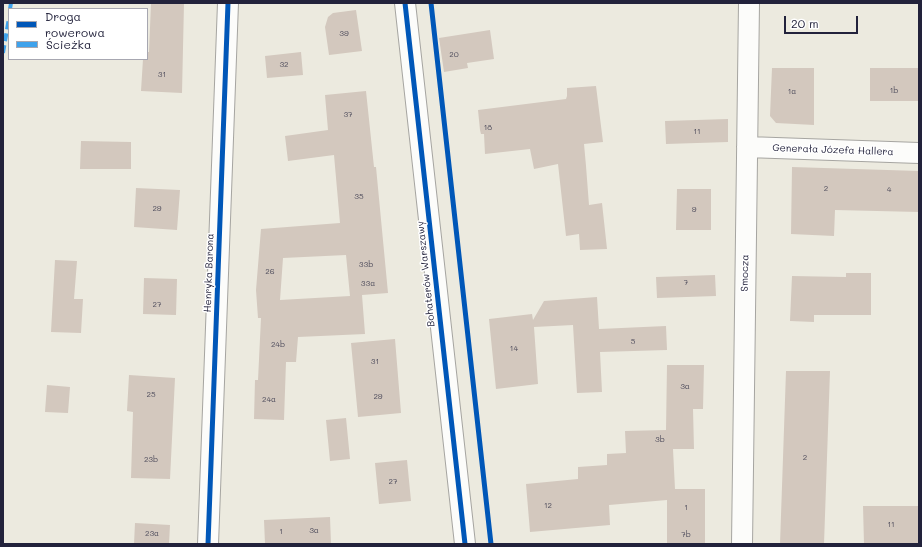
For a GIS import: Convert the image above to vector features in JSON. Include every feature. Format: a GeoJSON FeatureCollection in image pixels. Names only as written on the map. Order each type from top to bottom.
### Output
{"type":"FeatureCollection","features":[{"type":"Feature","properties":{"kind":"street","name":"Henryka Barona"},"geometry":{"type":"LineString","coordinates":[[208,544],[228,3]]}},
{"type":"Feature","properties":{"kind":"street","name":"Bohaterów Warszawy"},"geometry":{"type":"LineString","coordinates":[[405,3],[465,544]]}},
{"type":"Feature","properties":{"kind":"street","name":"Smocza"},"geometry":{"type":"LineString","coordinates":[[742,544],[749,3]]}},
{"type":"Feature","properties":{"kind":"street","name":"Generała Józefa Hallera"},"geometry":{"type":"LineString","coordinates":[[747,148],[919,152]]}},
{"type":"Feature","properties":{"kind":"building"},"geometry":{"type":"Polygon","coordinates":[[[151,3],[184,3],[182,93],[141,91],[143,60],[148,60],[151,3]]]}},
{"type":"Feature","properties":{"kind":"building"},"geometry":{"type":"Polygon","coordinates":[[[356,10],[362,51],[329,55],[325,27],[328,17],[333,13],[356,10]]]}},
{"type":"Feature","properties":{"kind":"building"},"geometry":{"type":"Polygon","coordinates":[[[490,30],[494,59],[467,63],[468,68],[444,72],[439,38],[490,30]]]}},
{"type":"Feature","properties":{"kind":"building"},"geometry":{"type":"Polygon","coordinates":[[[301,52],[303,75],[267,78],[265,56],[301,52]]]}},
{"type":"Feature","properties":{"kind":"building"},"geometry":{"type":"Polygon","coordinates":[[[772,68],[814,68],[814,125],[776,123],[770,116],[772,68]]]}},
{"type":"Feature","properties":{"kind":"building"},"geometry":{"type":"Polygon","coordinates":[[[870,68],[919,68],[919,101],[870,101],[870,68]]]}},
{"type":"Feature","properties":{"kind":"building"},"geometry":{"type":"Polygon","coordinates":[[[596,86],[603,142],[584,144],[589,205],[602,203],[607,249],[580,250],[579,234],[566,236],[558,164],[534,169],[530,149],[485,154],[484,134],[481,134],[480,130],[478,110],[566,99],[567,88],[596,86]]]}},
{"type":"Feature","properties":{"kind":"building"},"geometry":{"type":"Polygon","coordinates":[[[366,91],[374,167],[376,167],[388,293],[362,295],[365,334],[298,337],[296,362],[286,362],[284,420],[254,419],[255,380],[258,380],[261,318],[258,318],[256,290],[261,229],[340,223],[334,155],[288,161],[285,136],[328,130],[325,95],[366,91]],[[346,255],[283,258],[280,300],[350,296],[346,255]]]}},
{"type":"Feature","properties":{"kind":"building"},"geometry":{"type":"Polygon","coordinates":[[[728,119],[728,142],[666,144],[665,121],[728,119]]]}},
{"type":"Feature","properties":{"kind":"building"},"geometry":{"type":"Polygon","coordinates":[[[81,141],[131,142],[131,169],[80,169],[81,141]]]}},
{"type":"Feature","properties":{"kind":"building"},"geometry":{"type":"Polygon","coordinates":[[[792,167],[919,171],[919,212],[835,210],[834,236],[791,234],[792,167]]]}},
{"type":"Feature","properties":{"kind":"building"},"geometry":{"type":"Polygon","coordinates":[[[136,188],[180,190],[177,230],[134,227],[136,188]]]}},
{"type":"Feature","properties":{"kind":"building"},"geometry":{"type":"Polygon","coordinates":[[[677,189],[711,189],[711,230],[676,230],[677,189]]]}},
{"type":"Feature","properties":{"kind":"building"},"geometry":{"type":"Polygon","coordinates":[[[55,260],[77,261],[74,299],[83,299],[81,333],[51,332],[55,260]]]}},
{"type":"Feature","properties":{"kind":"building"},"geometry":{"type":"Polygon","coordinates":[[[846,273],[871,273],[871,315],[814,315],[814,322],[790,321],[792,276],[846,277],[846,273]]]}},
{"type":"Feature","properties":{"kind":"building"},"geometry":{"type":"Polygon","coordinates":[[[715,275],[716,296],[657,298],[656,277],[715,275]]]}},
{"type":"Feature","properties":{"kind":"building"},"geometry":{"type":"Polygon","coordinates":[[[144,278],[177,279],[176,315],[143,314],[144,278]]]}},
{"type":"Feature","properties":{"kind":"building"},"geometry":{"type":"Polygon","coordinates":[[[597,297],[599,329],[666,326],[667,350],[600,352],[602,392],[577,393],[573,325],[534,327],[538,384],[496,389],[489,319],[532,314],[533,320],[544,301],[597,297]]]}},
{"type":"Feature","properties":{"kind":"building"},"geometry":{"type":"Polygon","coordinates":[[[395,339],[401,413],[358,417],[351,343],[395,339]]]}},
{"type":"Feature","properties":{"kind":"building"},"geometry":{"type":"Polygon","coordinates":[[[667,365],[704,365],[703,409],[693,409],[694,449],[673,449],[675,489],[705,489],[705,544],[667,544],[667,500],[609,505],[610,525],[530,532],[526,484],[578,479],[578,467],[607,465],[607,454],[626,453],[625,431],[666,430],[667,365]]]}},
{"type":"Feature","properties":{"kind":"building"},"geometry":{"type":"Polygon","coordinates":[[[786,371],[830,371],[824,544],[780,544],[786,371]]]}},
{"type":"Feature","properties":{"kind":"building"},"geometry":{"type":"Polygon","coordinates":[[[129,375],[175,378],[170,479],[131,478],[133,412],[127,411],[129,375]]]}},
{"type":"Feature","properties":{"kind":"building"},"geometry":{"type":"Polygon","coordinates":[[[47,385],[70,387],[68,413],[45,412],[47,385]]]}},
{"type":"Feature","properties":{"kind":"building"},"geometry":{"type":"Polygon","coordinates":[[[346,418],[350,459],[330,461],[326,420],[346,418]]]}},
{"type":"Feature","properties":{"kind":"building"},"geometry":{"type":"Polygon","coordinates":[[[407,460],[411,501],[379,504],[375,463],[407,460]]]}},
{"type":"Feature","properties":{"kind":"building"},"geometry":{"type":"Polygon","coordinates":[[[863,506],[919,506],[919,544],[864,544],[863,506]]]}},
{"type":"Feature","properties":{"kind":"building"},"geometry":{"type":"Polygon","coordinates":[[[330,517],[331,544],[265,544],[264,520],[330,517]]]}},
{"type":"Feature","properties":{"kind":"building"},"geometry":{"type":"Polygon","coordinates":[[[135,523],[170,525],[169,544],[134,544],[135,523]]]}},
{"type":"Feature","properties":{"kind":"marked path"},"geometry":{"type":"LineString","coordinates":[[10,8],[11,3]]}},
{"type":"Feature","properties":{"kind":"marked path"},"geometry":{"type":"LineString","coordinates":[[3,53],[8,24]]}},
{"type":"Feature","properties":{"kind":"cycle path"},"geometry":{"type":"LineString","coordinates":[[208,544],[228,3]]}},
{"type":"Feature","properties":{"kind":"cycle path"},"geometry":{"type":"LineString","coordinates":[[405,3],[465,544]]}},
{"type":"Feature","properties":{"kind":"cycle path"},"geometry":{"type":"LineString","coordinates":[[431,3],[491,544]]}}]}
